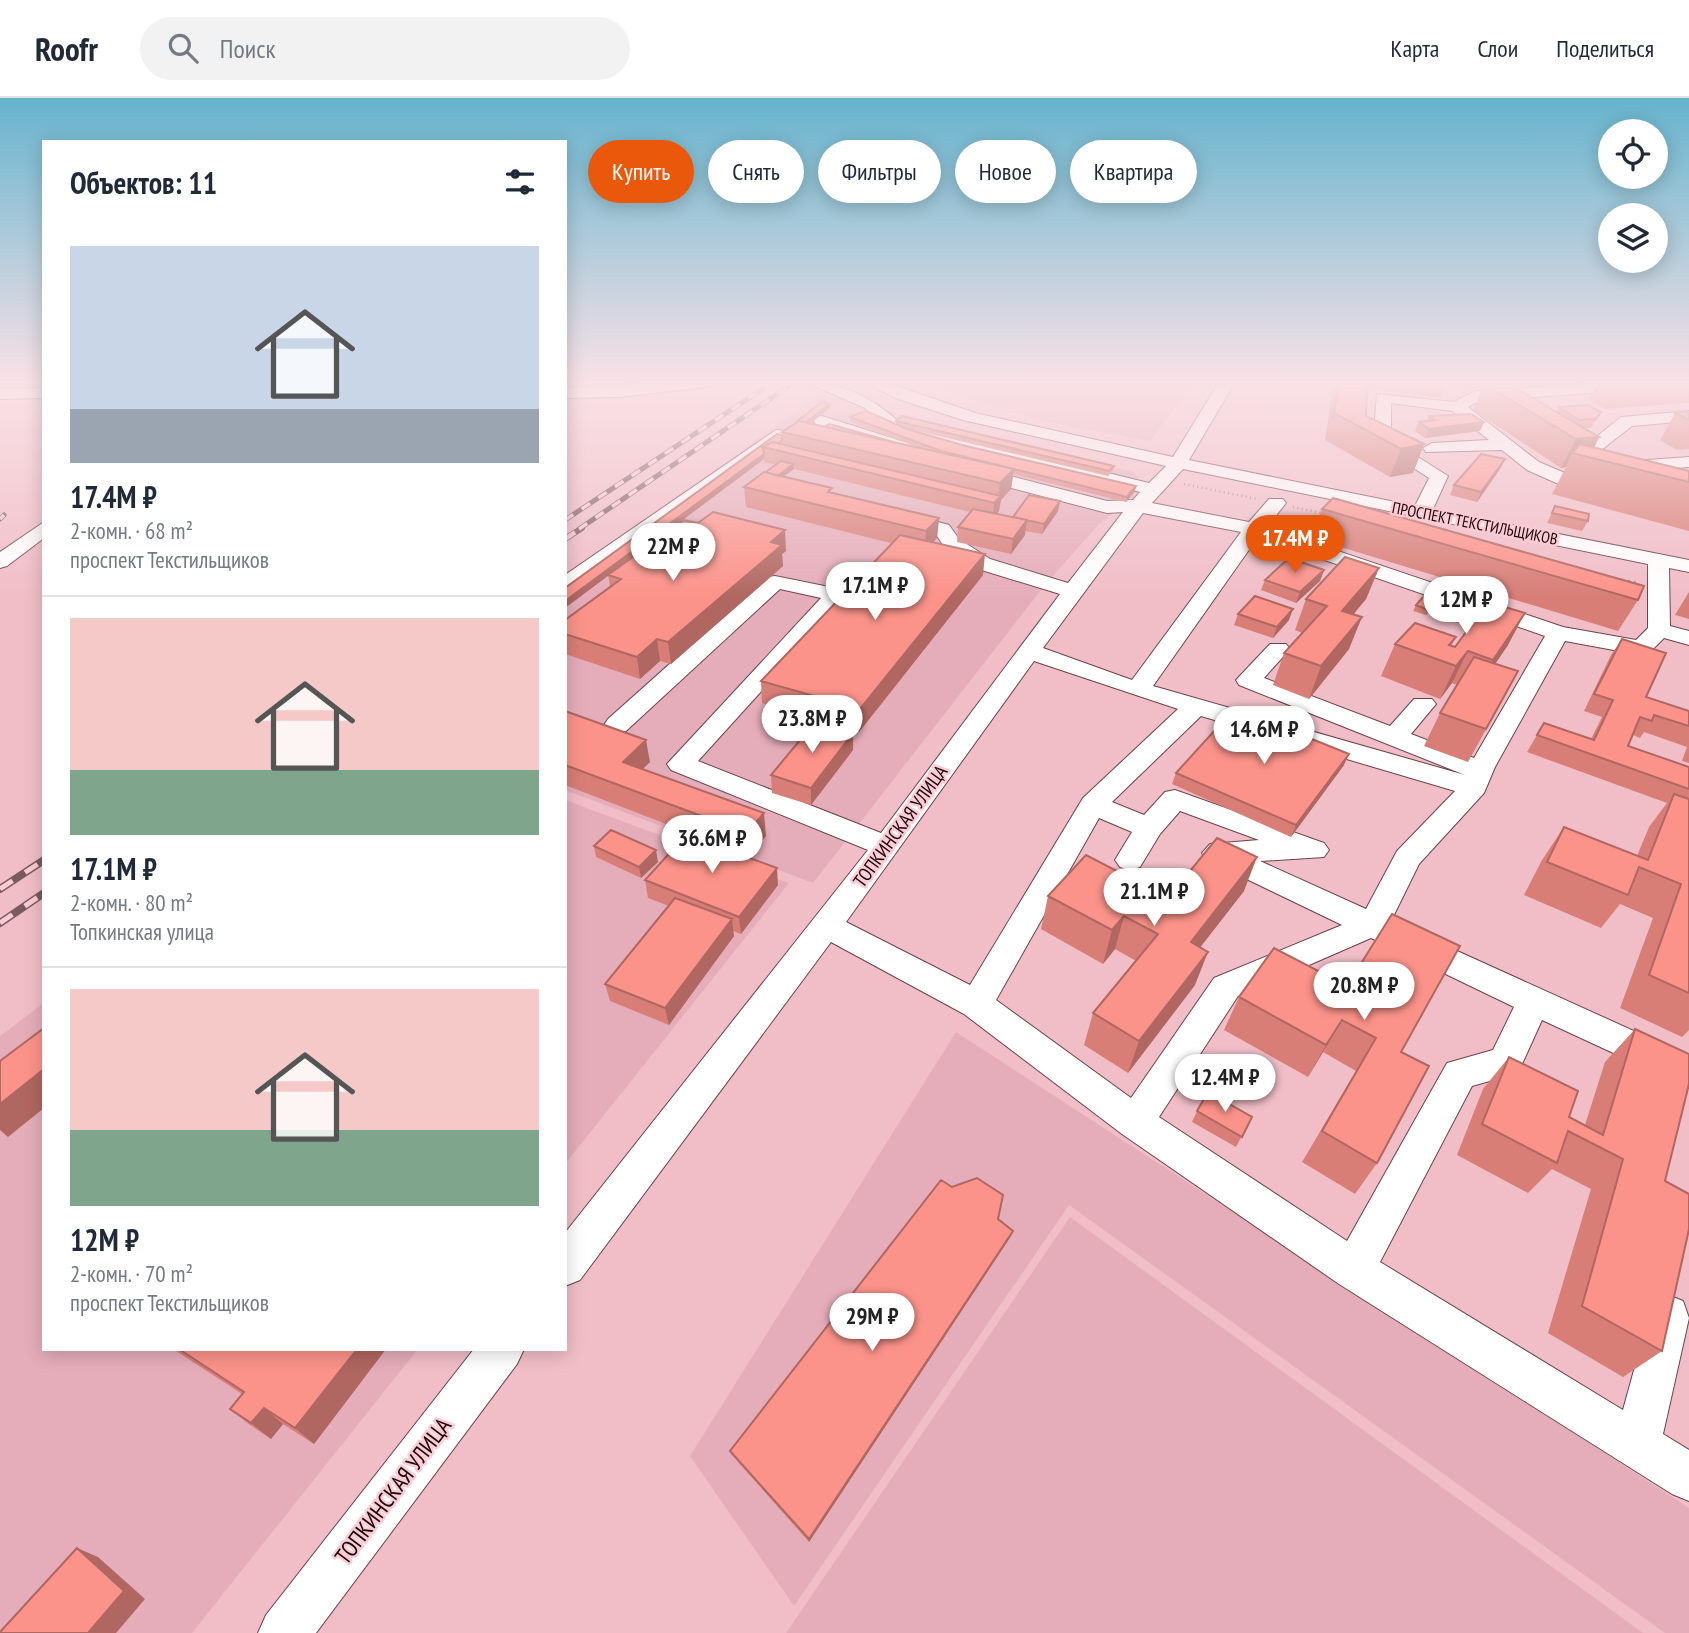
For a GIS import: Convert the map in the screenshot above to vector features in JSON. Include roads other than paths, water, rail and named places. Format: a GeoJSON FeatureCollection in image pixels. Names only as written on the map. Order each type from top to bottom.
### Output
{"type":"FeatureCollection","features":[{"type":"Feature","properties":{"kind":"street"},"geometry":{"type":"LineString","coordinates":[[567,584],[750,454]]}},
{"type":"Feature","properties":{"kind":"street"},"geometry":{"type":"LineString","coordinates":[[894,454],[924,459],[911,454]]}},
{"type":"Feature","properties":{"kind":"street"},"geometry":{"type":"LineString","coordinates":[[1018,454],[1158,485]]}},
{"type":"Feature","properties":{"kind":"street"},"geometry":{"type":"LineString","coordinates":[[1071,454],[1158,485],[1254,528],[1558,633],[1641,648],[1659,630],[1658,560]]}},
{"type":"Feature","properties":{"kind":"street","name":"ТОПКИНСКАЯ УЛИЦА"},"geometry":{"type":"LineString","coordinates":[[567,1263],[887,846],[1028,650],[1158,485],[1179,454]]}},
{"type":"Feature","properties":{"kind":"street"},"geometry":{"type":"LineString","coordinates":[[1401,454],[1438,476],[1421,513]]}},
{"type":"Feature","properties":{"kind":"street"},"geometry":{"type":"LineString","coordinates":[[1517,454],[1533,466],[1569,481],[1622,495]]}},
{"type":"Feature","properties":{"kind":"street"},"geometry":{"type":"LineString","coordinates":[[1585,454],[1593,461]]}},
{"type":"Feature","properties":{"kind":"street"},"geometry":{"type":"LineString","coordinates":[[1592,454],[1593,461]]}},
{"type":"Feature","properties":{"kind":"street"},"geometry":{"type":"LineString","coordinates":[[1569,481],[1593,461],[1689,462]]}},
{"type":"Feature","properties":{"kind":"street"},"geometry":{"type":"LineString","coordinates":[[956,470],[1107,507],[1158,485]]}},
{"type":"Feature","properties":{"kind":"street","name":"ПРОСПЕКТ ТЕКСТИЛЬЩИКОВ"},"geometry":{"type":"LineString","coordinates":[[1158,485],[1421,513],[1689,566]]}},
{"type":"Feature","properties":{"kind":"street"},"geometry":{"type":"LineString","coordinates":[[1009,500],[1025,486]]}},
{"type":"Feature","properties":{"kind":"street"},"geometry":{"type":"LineString","coordinates":[[1138,689],[1254,528],[1276,503]]}},
{"type":"Feature","properties":{"kind":"street"},"geometry":{"type":"LineString","coordinates":[[880,513],[942,529],[949,542],[979,562],[1073,591]]}},
{"type":"Feature","properties":{"kind":"street"},"geometry":{"type":"LineString","coordinates":[[0,562],[42,530]]}},
{"type":"Feature","properties":{"kind":"street"},"geometry":{"type":"LineString","coordinates":[[617,724],[775,582],[836,595],[680,764],[887,846]]}},
{"type":"Feature","properties":{"kind":"street"},"geometry":{"type":"LineString","coordinates":[[1659,630],[1689,638]]}},
{"type":"Feature","properties":{"kind":"street"},"geometry":{"type":"LineString","coordinates":[[1136,1122],[1226,987],[1374,924],[1407,858],[1478,779],[1558,633]]}},
{"type":"Feature","properties":{"kind":"street"},"geometry":{"type":"LineString","coordinates":[[1278,649],[1248,680],[1396,735],[1478,779]]}},
{"type":"Feature","properties":{"kind":"street"},"geometry":{"type":"LineString","coordinates":[[1028,650],[1138,689],[1196,706],[1478,779]]}},
{"type":"Feature","properties":{"kind":"street"},"geometry":{"type":"LineString","coordinates":[[1396,735],[1423,704]]}},
{"type":"Feature","properties":{"kind":"street"},"geometry":{"type":"LineString","coordinates":[[976,1004],[1093,805],[1196,706]]}},
{"type":"Feature","properties":{"kind":"street"},"geometry":{"type":"LineString","coordinates":[[1130,860],[1149,828],[1175,799],[1314,850],[1213,851],[1689,1073]]}},
{"type":"Feature","properties":{"kind":"street"},"geometry":{"type":"LineString","coordinates":[[1093,805],[1149,828]]}},
{"type":"Feature","properties":{"kind":"street"},"geometry":{"type":"LineString","coordinates":[[826,925],[976,1004],[1136,1122],[1354,1270],[1689,1477]]}},
{"type":"Feature","properties":{"kind":"street"},"geometry":{"type":"LineString","coordinates":[[1354,1270],[1460,1074],[1505,1062],[1534,1001]]}},
{"type":"Feature","properties":{"kind":"street"},"geometry":{"type":"LineString","coordinates":[[1637,1445],[1677,1278]]}},
{"type":"Feature","properties":{"kind":"street","name":"ТОПКИНСКАЯ УЛИЦА"},"geometry":{"type":"LineString","coordinates":[[284,1633],[500,1351]]}},
{"type":"Feature","properties":{"kind":"railway"},"geometry":{"type":"LineString","coordinates":[[567,519],[665,454]]}},
{"type":"Feature","properties":{"kind":"railway"},"geometry":{"type":"LineString","coordinates":[[579,529],[690,454]]}},
{"type":"Feature","properties":{"kind":"railway"},"geometry":{"type":"LineString","coordinates":[[0,519],[4,515]]}},
{"type":"Feature","properties":{"kind":"railway"},"geometry":{"type":"LineString","coordinates":[[567,538],[582,528]]}},
{"type":"Feature","properties":{"kind":"railway"},"geometry":{"type":"LineString","coordinates":[[0,889],[42,861]]}},
{"type":"Feature","properties":{"kind":"railway"},"geometry":{"type":"LineString","coordinates":[[0,923],[42,894]]}}]}
